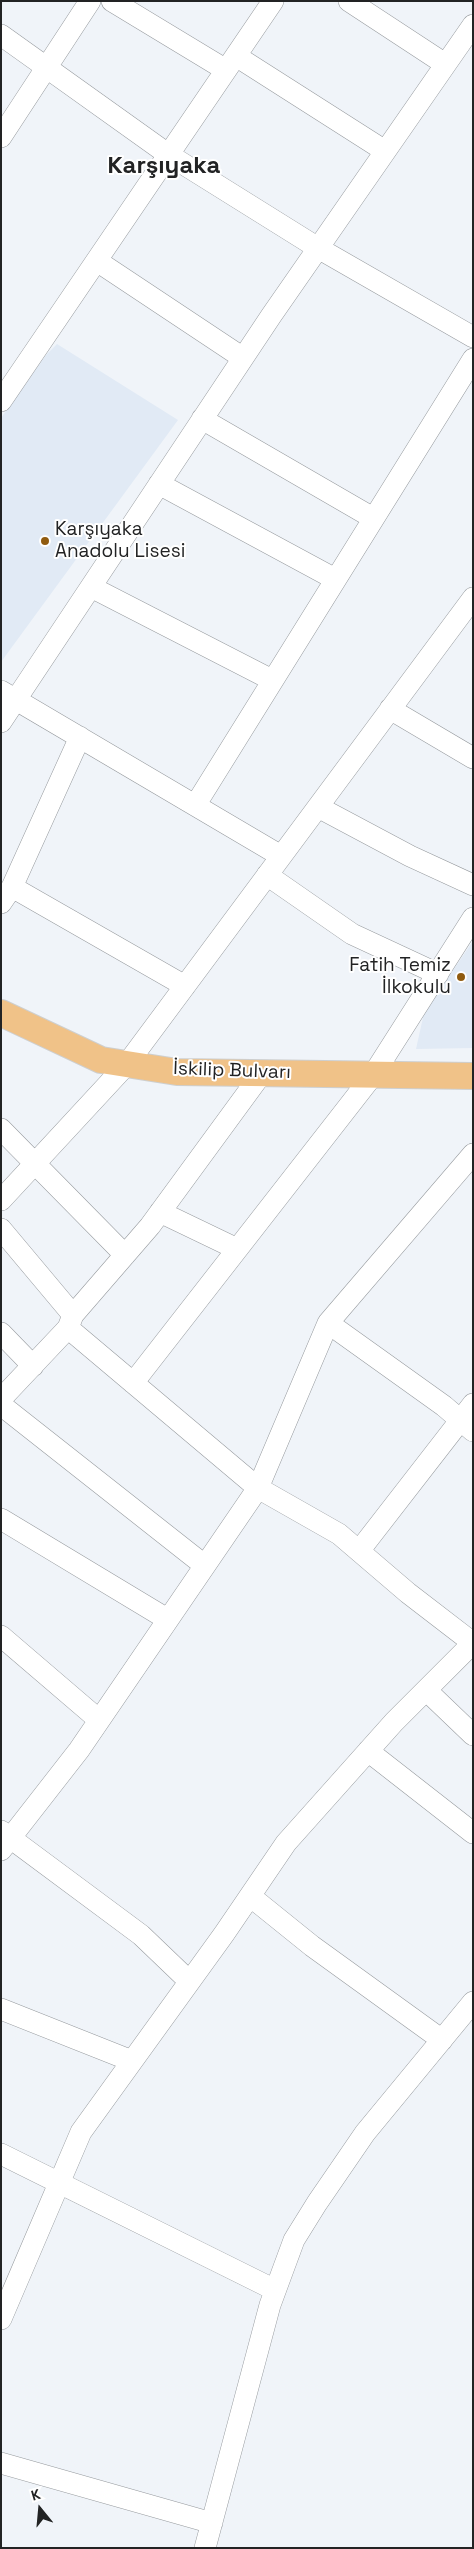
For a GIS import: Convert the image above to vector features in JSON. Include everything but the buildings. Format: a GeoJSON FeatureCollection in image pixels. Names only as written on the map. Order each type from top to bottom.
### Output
{"type":"FeatureCollection","features":[{"type":"Feature","properties":{"kind":"main road","name":"İskilip Bulvarı"},"geometry":{"type":"LineString","coordinates":[[1,1013],[101,1060],[177,1072],[473,1076]]}},
{"type":"Feature","properties":{"kind":"street"},"geometry":{"type":"LineString","coordinates":[[3,131],[47,68],[90,1]]}},
{"type":"Feature","properties":{"kind":"street"},"geometry":{"type":"LineString","coordinates":[[112,1],[231,63],[385,151]]}},
{"type":"Feature","properties":{"kind":"street"},"geometry":{"type":"LineString","coordinates":[[1,401],[273,1]]}},
{"type":"Feature","properties":{"kind":"street"},"geometry":{"type":"LineString","coordinates":[[349,1],[445,64]]}},
{"type":"Feature","properties":{"kind":"street"},"geometry":{"type":"LineString","coordinates":[[1,722],[9,695],[91,587],[243,358],[473,24]]}},
{"type":"Feature","properties":{"kind":"street"},"geometry":{"type":"LineString","coordinates":[[1,35],[169,155],[318,248],[473,337]]}},
{"type":"Feature","properties":{"kind":"street"},"geometry":{"type":"LineString","coordinates":[[97,261],[243,358]]}},
{"type":"Feature","properties":{"kind":"street"},"geometry":{"type":"LineString","coordinates":[[196,804],[473,359]]}},
{"type":"Feature","properties":{"kind":"street"},"geometry":{"type":"LineString","coordinates":[[202,419],[373,518]]}},
{"type":"Feature","properties":{"kind":"street"},"geometry":{"type":"LineString","coordinates":[[160,484],[335,579]]}},
{"type":"Feature","properties":{"kind":"street"},"geometry":{"type":"LineString","coordinates":[[91,587],[272,680]]}},
{"type":"Feature","properties":{"kind":"street"},"geometry":{"type":"LineString","coordinates":[[1,1200],[127,1064],[473,598]]}},
{"type":"Feature","properties":{"kind":"street"},"geometry":{"type":"LineString","coordinates":[[9,695],[281,856]]}},
{"type":"Feature","properties":{"kind":"street"},"geometry":{"type":"LineString","coordinates":[[390,709],[473,758]]}},
{"type":"Feature","properties":{"kind":"street"},"geometry":{"type":"LineString","coordinates":[[80,737],[6,895],[185,986]]}},
{"type":"Feature","properties":{"kind":"street"},"geometry":{"type":"LineString","coordinates":[[318,807],[410,856],[473,885]]}},
{"type":"Feature","properties":{"kind":"street"},"geometry":{"type":"LineString","coordinates":[[267,875],[352,934],[438,974]]}},
{"type":"Feature","properties":{"kind":"street"},"geometry":{"type":"LineString","coordinates":[[133,1383],[373,1075],[473,918]]}},
{"type":"Feature","properties":{"kind":"street"},"geometry":{"type":"LineString","coordinates":[[1,1399],[71,1322],[160,1212],[262,1073]]}},
{"type":"Feature","properties":{"kind":"street"},"geometry":{"type":"LineString","coordinates":[[1,1129],[125,1255]]}},
{"type":"Feature","properties":{"kind":"street"},"geometry":{"type":"LineString","coordinates":[[189,1981],[142,1935],[4,1840],[99,1720],[258,1488],[328,1323],[473,1154]]}},
{"type":"Feature","properties":{"kind":"street"},"geometry":{"type":"LineString","coordinates":[[160,1212],[237,1249]]}},
{"type":"Feature","properties":{"kind":"street"},"geometry":{"type":"LineString","coordinates":[[1,1229],[71,1322],[133,1383],[258,1488],[339,1534],[408,1593],[473,1643],[368,1750],[286,1843],[81,2132],[1,2318]]}},
{"type":"Feature","properties":{"kind":"street"},"geometry":{"type":"LineString","coordinates":[[328,1323],[444,1406],[469,1419],[359,1551]]}},
{"type":"Feature","properties":{"kind":"street"},"geometry":{"type":"LineString","coordinates":[[1,1333],[33,1366]]}},
{"type":"Feature","properties":{"kind":"street"},"geometry":{"type":"LineString","coordinates":[[1,1405],[204,1565]]}},
{"type":"Feature","properties":{"kind":"street"},"geometry":{"type":"LineString","coordinates":[[1,1520],[167,1619]]}},
{"type":"Feature","properties":{"kind":"street"},"geometry":{"type":"LineString","coordinates":[[1,1636],[99,1720]]}},
{"type":"Feature","properties":{"kind":"street"},"geometry":{"type":"LineString","coordinates":[[426,1690],[473,1735]]}},
{"type":"Feature","properties":{"kind":"street"},"geometry":{"type":"LineString","coordinates":[[368,1750],[473,1832]]}},
{"type":"Feature","properties":{"kind":"street"},"geometry":{"type":"LineString","coordinates":[[250,1896],[312,1946],[404,2015],[442,2040]]}},
{"type":"Feature","properties":{"kind":"street"},"geometry":{"type":"LineString","coordinates":[[205,2548],[226,2464],[275,2290],[294,2240],[365,2133],[473,2002]]}},
{"type":"Feature","properties":{"kind":"street"},"geometry":{"type":"LineString","coordinates":[[1,2009],[132,2061]]}},
{"type":"Feature","properties":{"kind":"street"},"geometry":{"type":"LineString","coordinates":[[1,2154],[275,2290]]}},
{"type":"Feature","properties":{"kind":"street"},"geometry":{"type":"LineString","coordinates":[[1,2463],[212,2523]]}},
{"type":"Feature","properties":{"kind":"shaded area","name":"Karşıyaka Anadolu Lisesi"},"geometry":{"type":"Polygon","coordinates":[[[57,344],[178,420],[1,662],[1,418],[46,355],[57,344]]]}},
{"type":"Feature","properties":{"kind":"shaded area","name":"Fatih Temiz İlkokulu"},"geometry":{"type":"Polygon","coordinates":[[[473,941],[473,1048],[416,1049],[424,1013],[473,941]]]}},
{"type":"Feature","properties":{"kind":"place","name":"Karşıyaka Anadolu Lisesi"},"geometry":{"type":"Point","coordinates":[45,541]}},
{"type":"Feature","properties":{"kind":"place","name":"Fatih Temiz İlkokulu"},"geometry":{"type":"Point","coordinates":[461,977]}},
{"type":"Feature","properties":{"kind":"district","name":"Karşıyaka"},"geometry":{"type":"Point","coordinates":[164,166]}}]}
